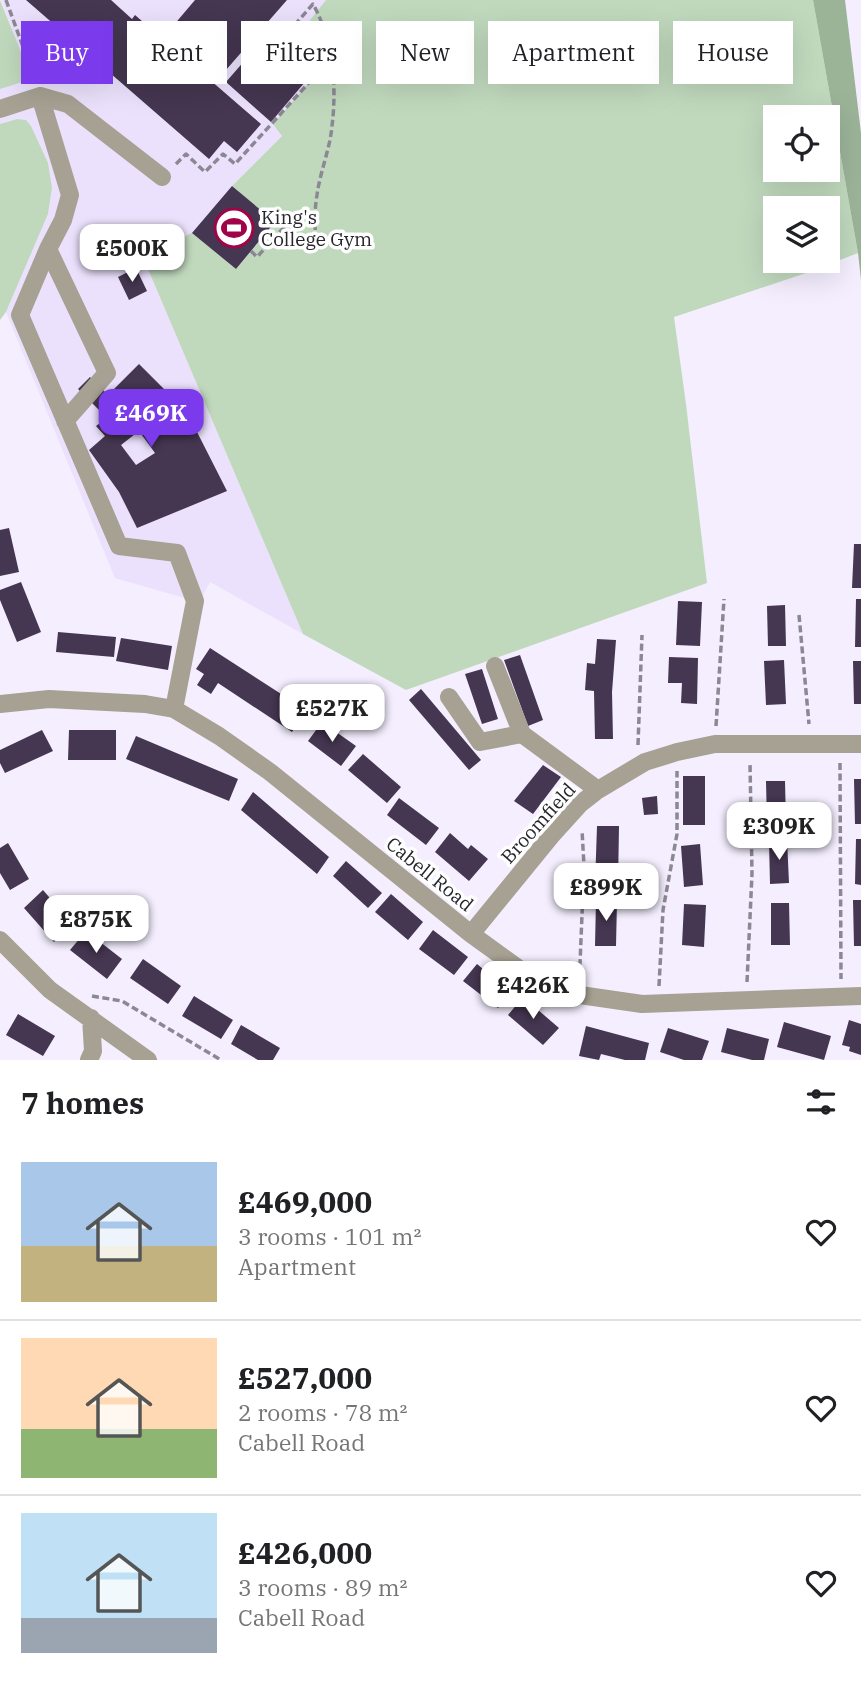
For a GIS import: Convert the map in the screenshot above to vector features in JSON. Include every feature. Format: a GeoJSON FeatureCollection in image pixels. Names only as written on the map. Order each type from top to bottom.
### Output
{"type":"FeatureCollection","features":[{"type":"Feature","properties":{"kind":"street"},"geometry":{"type":"LineString","coordinates":[[0,109],[38,90]]}},
{"type":"Feature","properties":{"kind":"street"},"geometry":{"type":"LineString","coordinates":[[38,90],[68,104],[162,177]]}},
{"type":"Feature","properties":{"kind":"street"},"geometry":{"type":"LineString","coordinates":[[38,90],[70,195],[63,220],[20,315],[119,546],[177,553],[195,601],[174,709]]}},
{"type":"Feature","properties":{"kind":"street"},"geometry":{"type":"LineString","coordinates":[[48,249],[107,373],[65,421]]}},
{"type":"Feature","properties":{"kind":"street"},"geometry":{"type":"LineString","coordinates":[[495,666],[522,734],[598,790]]}},
{"type":"Feature","properties":{"kind":"street"},"geometry":{"type":"LineString","coordinates":[[449,697],[480,742],[522,734]]}},
{"type":"Feature","properties":{"kind":"street","name":"Cabell Road"},"geometry":{"type":"LineString","coordinates":[[0,704],[62,699],[145,704],[174,709],[219,736],[270,772],[471,934],[530,976],[573,994],[659,1004],[861,996]]}},
{"type":"Feature","properties":{"kind":"street","name":"Broomfield"},"geometry":{"type":"LineString","coordinates":[[471,934],[551,835],[580,804],[645,762],[677,751],[715,744],[861,744]]}},
{"type":"Feature","properties":{"kind":"street"},"geometry":{"type":"LineString","coordinates":[[0,940],[50,990],[148,1060]]}},
{"type":"Feature","properties":{"kind":"street"},"geometry":{"type":"LineString","coordinates":[[89,1060],[93,1051],[90,1018]]}},
{"type":"Feature","properties":{"kind":"path"},"geometry":{"type":"LineString","coordinates":[[6,0],[38,90]]}},
{"type":"Feature","properties":{"kind":"path"},"geometry":{"type":"LineString","coordinates":[[162,177],[186,154],[205,172],[223,154],[235,164],[315,76],[279,43],[313,4],[321,18],[329,47],[334,86],[332,127],[317,195],[316,244]]}},
{"type":"Feature","properties":{"kind":"path"},"geometry":{"type":"LineString","coordinates":[[251,251],[257,257],[287,224],[315,223]]}},
{"type":"Feature","properties":{"kind":"path"},"geometry":{"type":"LineString","coordinates":[[715,744],[724,599]]}},
{"type":"Feature","properties":{"kind":"path"},"geometry":{"type":"LineString","coordinates":[[799,615],[810,743]]}},
{"type":"Feature","properties":{"kind":"path"},"geometry":{"type":"LineString","coordinates":[[642,635],[638,754],[645,762]]}},
{"type":"Feature","properties":{"kind":"path"},"geometry":{"type":"LineString","coordinates":[[747,983],[752,874],[750,743]]}},
{"type":"Feature","properties":{"kind":"path"},"geometry":{"type":"LineString","coordinates":[[839,743],[841,997]]}},
{"type":"Feature","properties":{"kind":"path"},"geometry":{"type":"LineString","coordinates":[[659,986],[663,910],[677,834],[677,751]]}},
{"type":"Feature","properties":{"kind":"path"},"geometry":{"type":"LineString","coordinates":[[580,804],[584,866],[580,964]]}},
{"type":"Feature","properties":{"kind":"path"},"geometry":{"type":"LineString","coordinates":[[84,994],[122,1001],[220,1060]]}},
{"type":"Feature","properties":{"kind":"shaded area"},"geometry":{"type":"Polygon","coordinates":[[[1,0],[326,0],[310,21],[241,21],[241,84],[308,84],[273,124],[283,135],[232,186],[275,222],[236,269],[142,255],[303,634],[210,582],[201,599],[195,601],[115,578],[6,312],[48,214],[52,188],[17,119],[0,124],[0,89],[21,82],[113,84],[113,21],[21,21],[21,53],[1,0]]]}},
{"type":"Feature","properties":{"kind":"green space"},"geometry":{"type":"Polygon","coordinates":[[[0,0],[21,52],[21,82],[0,89],[0,0]]]}},
{"type":"Feature","properties":{"kind":"green space"},"geometry":{"type":"Polygon","coordinates":[[[326,0],[813,0],[832,105],[763,105],[763,182],[840,182],[840,152],[858,253],[840,260],[840,196],[763,196],[763,273],[806,273],[674,317],[707,583],[406,690],[303,634],[142,255],[192,233],[236,269],[275,223],[232,186],[282,136],[273,124],[308,84],[362,84],[362,21],[309,21],[326,0]]]}},
{"type":"Feature","properties":{"kind":"green space"},"geometry":{"type":"Polygon","coordinates":[[[813,0],[845,0],[861,133],[861,280],[840,152],[840,105],[832,105],[813,0]]]}},
{"type":"Feature","properties":{"kind":"green space"},"geometry":{"type":"Polygon","coordinates":[[[17,119],[26,120],[31,126],[48,163],[52,188],[48,214],[6,312],[0,320],[0,124],[17,119]]]}},
{"type":"Feature","properties":{"kind":"building"},"geometry":{"type":"Polygon","coordinates":[[[26,0],[111,0],[132,19],[135,15],[142,21],[127,21],[127,84],[215,84],[261,124],[237,152],[224,141],[209,159],[113,76],[113,21],[50,21],[26,0]]]}},
{"type":"Feature","properties":{"kind":"building"},"geometry":{"type":"Polygon","coordinates":[[[195,0],[287,0],[269,21],[241,21],[241,53],[227,69],[227,21],[177,21],[195,0]]]}},
{"type":"Feature","properties":{"kind":"building"},"geometry":{"type":"Polygon","coordinates":[[[241,65],[241,84],[303,84],[271,122],[227,81],[241,65]]]}},
{"type":"Feature","properties":{"kind":"building","name":"King's College Gym"},"geometry":{"type":"Polygon","coordinates":[[[232,186],[275,222],[236,269],[192,233],[232,186]]]}},
{"type":"Feature","properties":{"kind":"building"},"geometry":{"type":"Polygon","coordinates":[[[136,268],[147,291],[129,300],[118,277],[136,268]]]}},
{"type":"Feature","properties":{"kind":"building"},"geometry":{"type":"Polygon","coordinates":[[[139,364],[167,392],[196,430],[227,491],[137,528],[119,492],[89,450],[105,436],[96,426],[107,418],[78,389],[90,377],[108,395],[139,364]],[[139,431],[121,445],[136,465],[155,453],[139,431]]]}},
{"type":"Feature","properties":{"kind":"building"},"geometry":{"type":"Polygon","coordinates":[[[9,528],[19,572],[0,576],[0,530],[9,528]]]}},
{"type":"Feature","properties":{"kind":"building"},"geometry":{"type":"Polygon","coordinates":[[[854,544],[861,544],[861,588],[852,588],[854,544]]]}},
{"type":"Feature","properties":{"kind":"building"},"geometry":{"type":"Polygon","coordinates":[[[21,582],[41,632],[17,642],[0,600],[0,590],[21,582]]]}},
{"type":"Feature","properties":{"kind":"building"},"geometry":{"type":"Polygon","coordinates":[[[856,599],[861,599],[861,647],[855,647],[856,599]]]}},
{"type":"Feature","properties":{"kind":"building"},"geometry":{"type":"Polygon","coordinates":[[[678,601],[702,602],[700,646],[676,645],[678,601]]]}},
{"type":"Feature","properties":{"kind":"building"},"geometry":{"type":"Polygon","coordinates":[[[785,605],[786,646],[768,646],[767,606],[785,605]]]}},
{"type":"Feature","properties":{"kind":"building"},"geometry":{"type":"Polygon","coordinates":[[[58,632],[116,637],[114,657],[56,652],[58,632]]]}},
{"type":"Feature","properties":{"kind":"building"},"geometry":{"type":"Polygon","coordinates":[[[121,638],[172,646],[168,670],[116,661],[121,638]]]}},
{"type":"Feature","properties":{"kind":"building"},"geometry":{"type":"Polygon","coordinates":[[[597,639],[616,640],[612,692],[613,739],[595,739],[594,691],[585,690],[587,663],[595,664],[597,639]]]}},
{"type":"Feature","properties":{"kind":"building"},"geometry":{"type":"Polygon","coordinates":[[[210,648],[306,710],[292,732],[218,683],[211,694],[197,685],[204,674],[196,669],[210,648]]]}},
{"type":"Feature","properties":{"kind":"building"},"geometry":{"type":"Polygon","coordinates":[[[520,655],[543,720],[528,726],[504,660],[520,655]]]}},
{"type":"Feature","properties":{"kind":"building"},"geometry":{"type":"Polygon","coordinates":[[[669,657],[698,658],[697,704],[681,703],[682,683],[668,683],[669,657]]]}},
{"type":"Feature","properties":{"kind":"building"},"geometry":{"type":"Polygon","coordinates":[[[784,660],[786,704],[766,705],[764,661],[784,660]]]}},
{"type":"Feature","properties":{"kind":"building"},"geometry":{"type":"Polygon","coordinates":[[[853,661],[861,661],[861,704],[854,704],[853,661]]]}},
{"type":"Feature","properties":{"kind":"building"},"geometry":{"type":"Polygon","coordinates":[[[482,669],[498,719],[482,724],[465,674],[482,669]]]}},
{"type":"Feature","properties":{"kind":"building"},"geometry":{"type":"Polygon","coordinates":[[[421,689],[481,760],[469,770],[409,700],[421,689]]]}},
{"type":"Feature","properties":{"kind":"building"},"geometry":{"type":"Polygon","coordinates":[[[322,722],[356,746],[341,766],[308,741],[322,722]]]}},
{"type":"Feature","properties":{"kind":"building"},"geometry":{"type":"Polygon","coordinates":[[[42,730],[53,751],[5,773],[0,763],[0,750],[42,730]]]}},
{"type":"Feature","properties":{"kind":"building"},"geometry":{"type":"Polygon","coordinates":[[[69,730],[116,730],[116,760],[68,760],[69,730]]]}},
{"type":"Feature","properties":{"kind":"building"},"geometry":{"type":"Polygon","coordinates":[[[136,736],[238,779],[229,801],[126,759],[136,736]]]}},
{"type":"Feature","properties":{"kind":"building"},"geometry":{"type":"Polygon","coordinates":[[[363,754],[401,787],[387,803],[348,770],[363,754]]]}},
{"type":"Feature","properties":{"kind":"building"},"geometry":{"type":"Polygon","coordinates":[[[543,765],[561,777],[533,814],[514,801],[543,765]]]}},
{"type":"Feature","properties":{"kind":"building"},"geometry":{"type":"Polygon","coordinates":[[[683,776],[705,776],[705,825],[683,825],[683,776]]]}},
{"type":"Feature","properties":{"kind":"building"},"geometry":{"type":"Polygon","coordinates":[[[854,779],[861,779],[861,824],[855,824],[854,779]]]}},
{"type":"Feature","properties":{"kind":"building"},"geometry":{"type":"Polygon","coordinates":[[[766,781],[785,781],[786,825],[767,825],[766,781]]]}},
{"type":"Feature","properties":{"kind":"building"},"geometry":{"type":"Polygon","coordinates":[[[253,792],[329,857],[317,874],[241,810],[253,792]]]}},
{"type":"Feature","properties":{"kind":"building"},"geometry":{"type":"Polygon","coordinates":[[[657,796],[658,814],[644,815],[642,798],[657,796]]]}},
{"type":"Feature","properties":{"kind":"building"},"geometry":{"type":"Polygon","coordinates":[[[399,798],[439,828],[426,845],[387,815],[399,798]]]}},
{"type":"Feature","properties":{"kind":"building"},"geometry":{"type":"Polygon","coordinates":[[[597,826],[619,826],[618,885],[595,885],[597,826]]]}},
{"type":"Feature","properties":{"kind":"building"},"geometry":{"type":"Polygon","coordinates":[[[450,833],[468,849],[471,845],[488,859],[469,881],[435,852],[450,833]]]}},
{"type":"Feature","properties":{"kind":"building"},"geometry":{"type":"Polygon","coordinates":[[[787,839],[789,883],[770,884],[769,841],[787,839]]]}},
{"type":"Feature","properties":{"kind":"building"},"geometry":{"type":"Polygon","coordinates":[[[856,839],[861,839],[861,885],[855,884],[856,839]]]}},
{"type":"Feature","properties":{"kind":"building"},"geometry":{"type":"Polygon","coordinates":[[[8,843],[29,879],[10,890],[0,873],[0,848],[8,843]]]}},
{"type":"Feature","properties":{"kind":"building"},"geometry":{"type":"Polygon","coordinates":[[[700,844],[703,885],[684,887],[681,846],[700,844]]]}},
{"type":"Feature","properties":{"kind":"building"},"geometry":{"type":"Polygon","coordinates":[[[346,861],[382,893],[368,908],[333,876],[346,861]]]}},
{"type":"Feature","properties":{"kind":"building"},"geometry":{"type":"Polygon","coordinates":[[[43,890],[73,925],[54,942],[24,908],[43,890]]]}},
{"type":"Feature","properties":{"kind":"building"},"geometry":{"type":"Polygon","coordinates":[[[391,894],[423,922],[408,940],[375,912],[391,894]]]}},
{"type":"Feature","properties":{"kind":"building"},"geometry":{"type":"Polygon","coordinates":[[[853,900],[861,900],[861,946],[854,946],[853,900]]]}},
{"type":"Feature","properties":{"kind":"building"},"geometry":{"type":"Polygon","coordinates":[[[596,901],[617,901],[616,946],[595,946],[596,901]]]}},
{"type":"Feature","properties":{"kind":"building"},"geometry":{"type":"Polygon","coordinates":[[[771,903],[789,903],[790,945],[771,945],[771,903]]]}},
{"type":"Feature","properties":{"kind":"building"},"geometry":{"type":"Polygon","coordinates":[[[684,904],[706,905],[704,947],[682,945],[684,904]]]}},
{"type":"Feature","properties":{"kind":"building"},"geometry":{"type":"Polygon","coordinates":[[[433,930],[468,957],[454,975],[419,949],[433,930]]]}},
{"type":"Feature","properties":{"kind":"building"},"geometry":{"type":"Polygon","coordinates":[[[86,931],[122,959],[107,979],[70,950],[86,931]]]}},
{"type":"Feature","properties":{"kind":"building"},"geometry":{"type":"Polygon","coordinates":[[[143,959],[181,986],[168,1004],[130,978],[143,959]]]}},
{"type":"Feature","properties":{"kind":"building"},"geometry":{"type":"Polygon","coordinates":[[[477,964],[511,992],[498,1008],[463,981],[477,964]]]}},
{"type":"Feature","properties":{"kind":"building"},"geometry":{"type":"Polygon","coordinates":[[[194,996],[233,1020],[221,1039],[182,1016],[194,996]]]}},
{"type":"Feature","properties":{"kind":"building"},"geometry":{"type":"Polygon","coordinates":[[[523,997],[559,1028],[543,1045],[508,1015],[523,997]]]}},
{"type":"Feature","properties":{"kind":"building"},"geometry":{"type":"Polygon","coordinates":[[[18,1014],[55,1036],[43,1056],[6,1035],[18,1014]]]}},
{"type":"Feature","properties":{"kind":"building"},"geometry":{"type":"Polygon","coordinates":[[[849,1020],[861,1024],[861,1055],[842,1045],[849,1020]]]}},
{"type":"Feature","properties":{"kind":"building"},"geometry":{"type":"Polygon","coordinates":[[[784,1022],[831,1036],[824,1060],[777,1047],[784,1022]]]}},
{"type":"Feature","properties":{"kind":"building"},"geometry":{"type":"Polygon","coordinates":[[[241,1025],[280,1048],[273,1060],[258,1060],[231,1044],[241,1025]]]}},
{"type":"Feature","properties":{"kind":"building"},"geometry":{"type":"Polygon","coordinates":[[[586,1026],[649,1043],[645,1060],[625,1060],[601,1054],[599,1060],[579,1056],[586,1026]]]}},
{"type":"Feature","properties":{"kind":"building"},"geometry":{"type":"Polygon","coordinates":[[[668,1028],[709,1041],[702,1060],[684,1060],[660,1052],[668,1028]]]}},
{"type":"Feature","properties":{"kind":"building"},"geometry":{"type":"Polygon","coordinates":[[[727,1028],[769,1039],[764,1060],[752,1060],[721,1052],[727,1028]]]}},
{"type":"Feature","properties":{"kind":"place","name":"King's College Gym"},"geometry":{"type":"Point","coordinates":[234,228]}}]}
